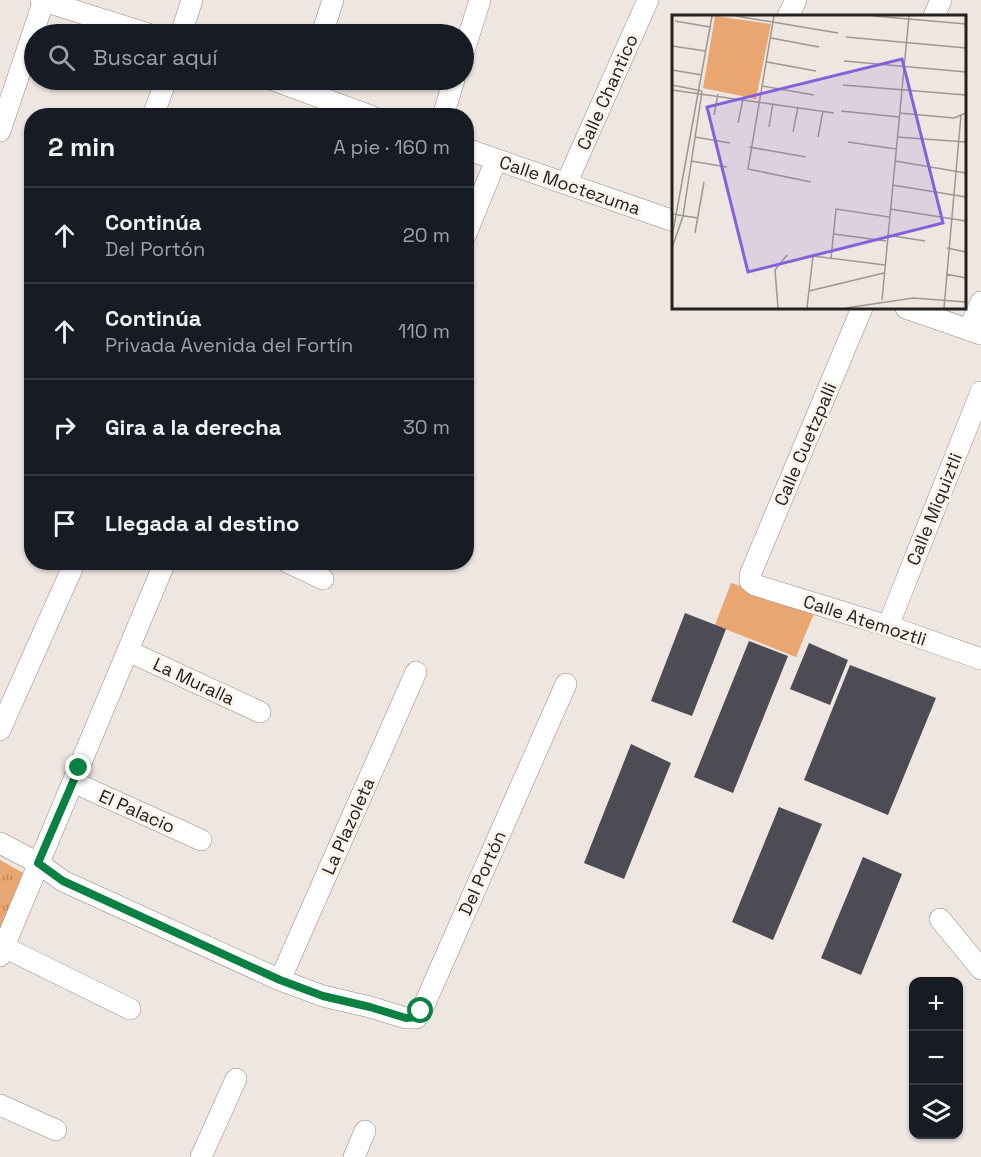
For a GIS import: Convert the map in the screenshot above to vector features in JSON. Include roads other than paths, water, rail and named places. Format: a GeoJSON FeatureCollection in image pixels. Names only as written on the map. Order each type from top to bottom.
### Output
{"type":"FeatureCollection","features":[{"type":"Feature","properties":{"kind":"street"},"geometry":{"type":"LineString","coordinates":[[35,24],[43,0],[117,24]]}},
{"type":"Feature","properties":{"kind":"street"},"geometry":{"type":"LineString","coordinates":[[184,24],[192,0]]}},
{"type":"Feature","properties":{"kind":"street"},"geometry":{"type":"LineString","coordinates":[[325,24],[333,0]]}},
{"type":"Feature","properties":{"kind":"street"},"geometry":{"type":"LineString","coordinates":[[472,24],[480,0]]}},
{"type":"Feature","properties":{"kind":"street","name":"Calle Chantico"},"geometry":{"type":"LineString","coordinates":[[566,184],[648,0]]}},
{"type":"Feature","properties":{"kind":"street"},"geometry":{"type":"LineString","coordinates":[[788,15],[796,0]]}},
{"type":"Feature","properties":{"kind":"street"},"geometry":{"type":"LineString","coordinates":[[934,15],[941,0]]}},
{"type":"Feature","properties":{"kind":"street"},"geometry":{"type":"LineString","coordinates":[[0,131],[24,58]]}},
{"type":"Feature","properties":{"kind":"street"},"geometry":{"type":"LineString","coordinates":[[156,108],[162,90]]}},
{"type":"Feature","properties":{"kind":"street"},"geometry":{"type":"LineString","coordinates":[[309,90],[322,107]]}},
{"type":"Feature","properties":{"kind":"street"},"geometry":{"type":"LineString","coordinates":[[445,108],[451,90]]}},
{"type":"Feature","properties":{"kind":"street","name":"Calle Moctezuma"},"geometry":{"type":"LineString","coordinates":[[474,152],[672,220]]}},
{"type":"Feature","properties":{"kind":"street"},"geometry":{"type":"LineString","coordinates":[[474,214],[496,160]]}},
{"type":"Feature","properties":{"kind":"street"},"geometry":{"type":"LineString","coordinates":[[909,309],[975,332],[981,302]]}},
{"type":"Feature","properties":{"kind":"street","name":"Calle Cuetzpalli"},"geometry":{"type":"LineString","coordinates":[[750,581],[750,574],[862,309]]}},
{"type":"Feature","properties":{"kind":"street","name":"Calle Miquiztli"},"geometry":{"type":"LineString","coordinates":[[888,626],[981,392]]}},
{"type":"Feature","properties":{"kind":"street"},"geometry":{"type":"LineString","coordinates":[[0,730],[71,570]]}},
{"type":"Feature","properties":{"kind":"street"},"geometry":{"type":"LineString","coordinates":[[130,1010],[2,952],[162,570]]}},
{"type":"Feature","properties":{"kind":"street"},"geometry":{"type":"LineString","coordinates":[[304,570],[323,579]]}},
{"type":"Feature","properties":{"kind":"street","name":"Calle Atemoztli"},"geometry":{"type":"LineString","coordinates":[[750,581],[755,585],[888,626],[981,659]]}},
{"type":"Feature","properties":{"kind":"street","name":"La Muralla"},"geometry":{"type":"LineString","coordinates":[[128,651],[260,712]]}},
{"type":"Feature","properties":{"kind":"street","name":"La Plazoleta"},"geometry":{"type":"LineString","coordinates":[[280,980],[416,672]]}},
{"type":"Feature","properties":{"kind":"street","name":"Del Portón"},"geometry":{"type":"LineString","coordinates":[[0,843],[38,863],[63,881],[280,980],[323,996],[406,1018],[416,1017],[421,1011],[566,684]]}},
{"type":"Feature","properties":{"kind":"street","name":"El Palacio"},"geometry":{"type":"LineString","coordinates":[[73,782],[201,840]]}},
{"type":"Feature","properties":{"kind":"street"},"geometry":{"type":"LineString","coordinates":[[940,919],[981,969]]}},
{"type":"Feature","properties":{"kind":"street"},"geometry":{"type":"LineString","coordinates":[[201,1157],[237,1079]]}},
{"type":"Feature","properties":{"kind":"street"},"geometry":{"type":"LineString","coordinates":[[0,1104],[56,1130]]}},
{"type":"Feature","properties":{"kind":"street"},"geometry":{"type":"LineString","coordinates":[[354,1157],[365,1131]]}}]}
